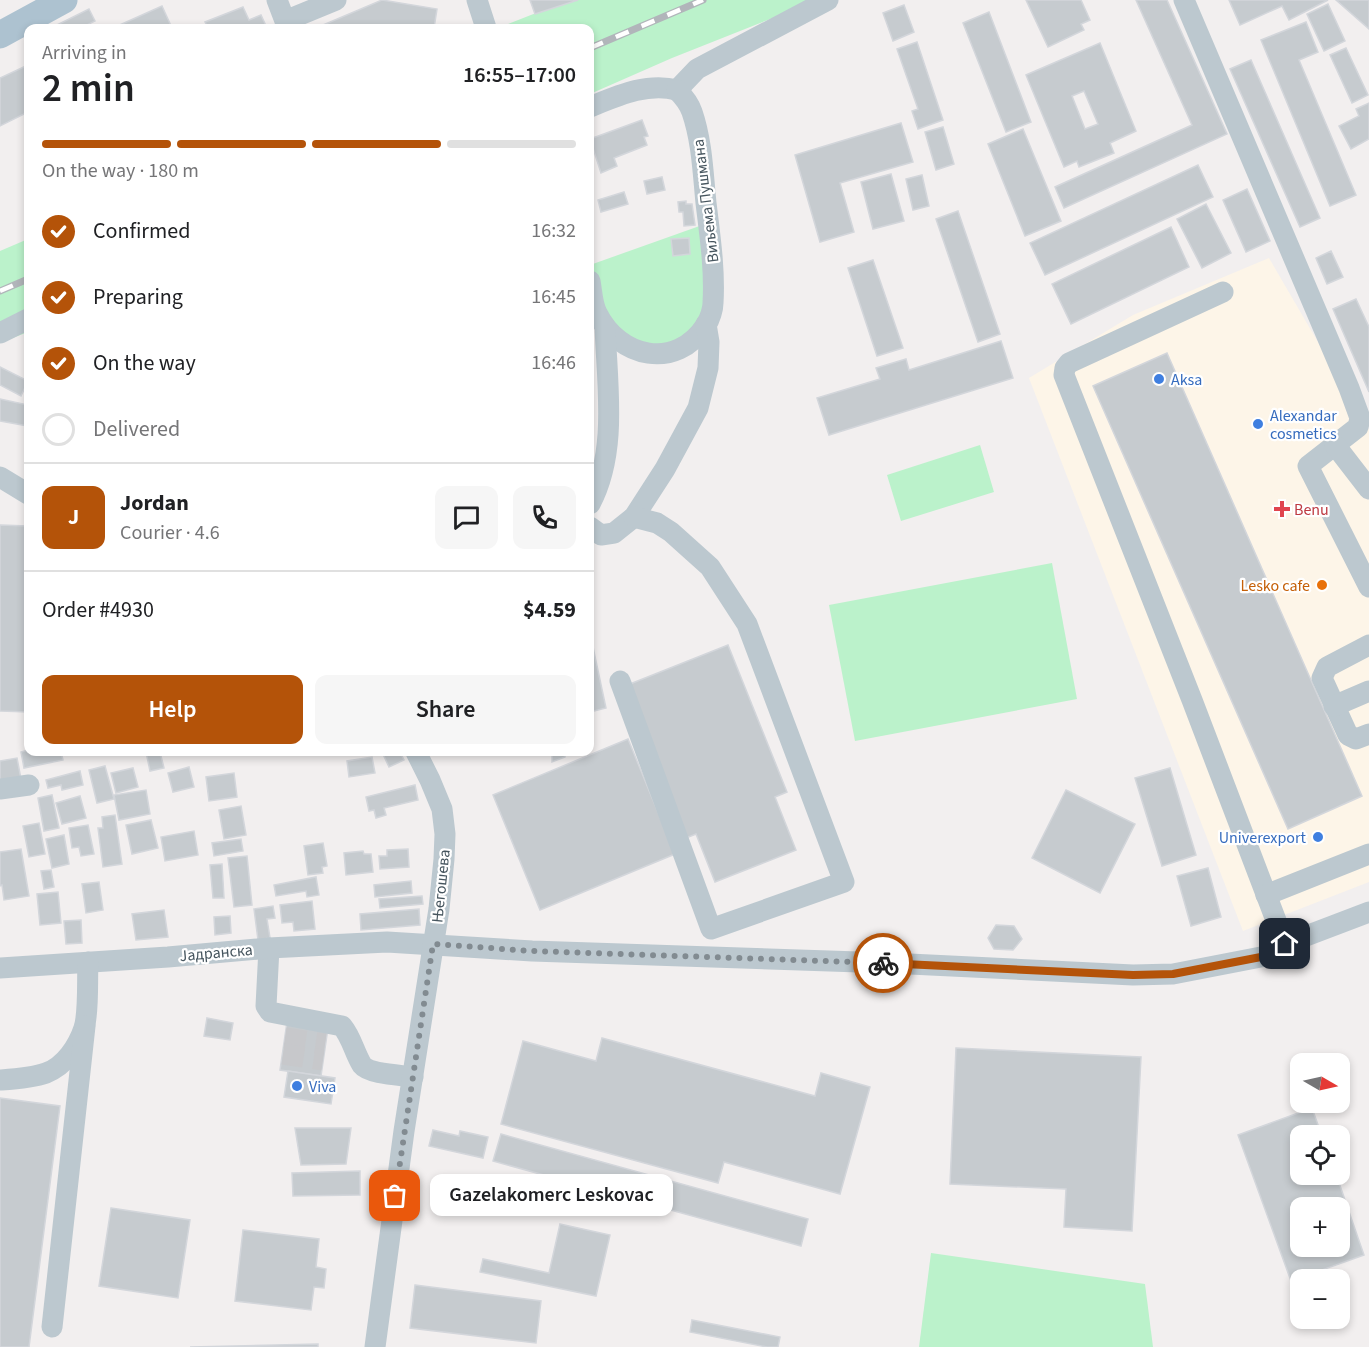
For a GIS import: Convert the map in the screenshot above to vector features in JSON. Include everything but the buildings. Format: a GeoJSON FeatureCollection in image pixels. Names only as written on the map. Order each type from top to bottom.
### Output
{"type":"FeatureCollection","features":[{"type":"Feature","properties":{"kind":"main road"},"geometry":{"type":"LineString","coordinates":[[0,34],[64,0]]}},
{"type":"Feature","properties":{"kind":"street"},"geometry":{"type":"LineString","coordinates":[[279,1],[285,21],[336,0]]}},
{"type":"Feature","properties":{"kind":"street"},"geometry":{"type":"LineString","coordinates":[[477,0],[485,24]]}},
{"type":"Feature","properties":{"kind":"street"},"geometry":{"type":"LineString","coordinates":[[594,106],[640,89],[667,87],[677,90],[697,69],[828,0]]}},
{"type":"Feature","properties":{"kind":"street"},"geometry":{"type":"LineString","coordinates":[[1184,0],[1360,418],[1358,428],[1308,466],[1369,587]]}},
{"type":"Feature","properties":{"kind":"street","name":"Виљема Пушмана"},"geometry":{"type":"LineString","coordinates":[[677,90],[686,99],[692,111],[701,158],[713,278],[713,306],[706,324]]}},
{"type":"Feature","properties":{"kind":"street"},"geometry":{"type":"LineString","coordinates":[[1223,292],[1070,363],[1065,368],[1064,375],[1285,944]]}},
{"type":"Feature","properties":{"kind":"street"},"geometry":{"type":"LineString","coordinates":[[594,300],[596,310],[605,327],[620,343],[641,352],[672,353],[692,340],[706,324]]}},
{"type":"Feature","properties":{"kind":"street"},"geometry":{"type":"LineString","coordinates":[[0,333],[24,321]]}},
{"type":"Feature","properties":{"kind":"street"},"geometry":{"type":"LineString","coordinates":[[594,530],[601,535],[614,533],[634,517],[665,469],[698,408],[708,368],[709,342],[706,324]]}},
{"type":"Feature","properties":{"kind":"street"},"geometry":{"type":"LineString","coordinates":[[594,494],[603,473],[608,430],[605,327]]}},
{"type":"Feature","properties":{"kind":"street"},"geometry":{"type":"LineString","coordinates":[[1335,445],[1369,489]]}},
{"type":"Feature","properties":{"kind":"street"},"geometry":{"type":"LineString","coordinates":[[0,477],[24,492]]}},
{"type":"Feature","properties":{"kind":"street"},"geometry":{"type":"LineString","coordinates":[[634,517],[664,527],[710,567],[747,624],[844,882],[711,929]]}},
{"type":"Feature","properties":{"kind":"street"},"geometry":{"type":"LineString","coordinates":[[1351,549],[1369,568]]}},
{"type":"Feature","properties":{"kind":"street"},"geometry":{"type":"LineString","coordinates":[[1369,645],[1327,668],[1322,678],[1348,735],[1356,739],[1369,734]]}},
{"type":"Feature","properties":{"kind":"street"},"geometry":{"type":"LineString","coordinates":[[620,681],[711,929],[718,958]]}},
{"type":"Feature","properties":{"kind":"street"},"geometry":{"type":"LineString","coordinates":[[1334,706],[1369,691]]}},
{"type":"Feature","properties":{"kind":"street","name":"Његошева"},"geometry":{"type":"LineString","coordinates":[[375,1347],[404,1131],[441,894],[445,834],[442,809],[418,756]]}},
{"type":"Feature","properties":{"kind":"street"},"geometry":{"type":"LineString","coordinates":[[0,789],[29,785]]}},
{"type":"Feature","properties":{"kind":"street"},"geometry":{"type":"LineString","coordinates":[[1266,895],[1369,854]]}},
{"type":"Feature","properties":{"kind":"street","name":"Јадранска"},"geometry":{"type":"LineString","coordinates":[[0,968],[269,948],[387,942],[532,951],[1133,975],[1173,974],[1266,956],[1285,944],[1369,912]]}},
{"type":"Feature","properties":{"kind":"street"},"geometry":{"type":"LineString","coordinates":[[269,948],[266,1006],[270,1012],[342,1026],[349,1035],[363,1066],[370,1071],[413,1077]]}},
{"type":"Feature","properties":{"kind":"street"},"geometry":{"type":"LineString","coordinates":[[52,1327],[85,1026],[88,962]]}},
{"type":"Feature","properties":{"kind":"street"},"geometry":{"type":"LineString","coordinates":[[0,1080],[30,1077],[55,1069],[72,1053],[85,1026]]}},
{"type":"Feature","properties":{"kind":"shaded area"},"geometry":{"type":"Polygon","coordinates":[[[1269,258],[1369,430],[1369,882],[1243,931],[1029,378],[1133,315],[1269,258]]]}},
{"type":"Feature","properties":{"kind":"green space"},"geometry":{"type":"Polygon","coordinates":[[[569,0],[818,0],[672,58],[594,92],[594,24],[508,24],[569,0]]]}},
{"type":"Feature","properties":{"kind":"green space"},"geometry":{"type":"Polygon","coordinates":[[[708,223],[713,306],[672,353],[620,343],[594,289],[594,264],[708,223]]]}},
{"type":"Feature","properties":{"kind":"green space"},"geometry":{"type":"Polygon","coordinates":[[[24,241],[24,334],[0,343],[0,251],[24,241]]]}},
{"type":"Feature","properties":{"kind":"green space"},"geometry":{"type":"Polygon","coordinates":[[[980,445],[994,492],[901,521],[887,475],[980,445]]]}},
{"type":"Feature","properties":{"kind":"green space"},"geometry":{"type":"Polygon","coordinates":[[[1052,563],[1077,699],[855,741],[829,605],[1052,563]]]}},
{"type":"Feature","properties":{"kind":"green space"},"geometry":{"type":"Polygon","coordinates":[[[931,1253],[1145,1284],[1153,1347],[919,1347],[931,1253]]]}},
{"type":"Feature","properties":{"kind":"tunnel"},"geometry":{"type":"LineString","coordinates":[[285,1038],[325,1044]]}},
{"type":"Feature","properties":{"kind":"tunnel"},"geometry":{"type":"LineString","coordinates":[[283,1054],[323,1060]]}},
{"type":"Feature","properties":{"kind":"railway"},"geometry":{"type":"LineString","coordinates":[[594,46],[703,0]]}},
{"type":"Feature","properties":{"kind":"railway"},"geometry":{"type":"LineString","coordinates":[[0,291],[24,281]]}},
{"type":"Feature","properties":{"kind":"way so far"},"geometry":{"type":"LineString","coordinates":[[395,1196],[433,944],[532,951],[883,963]]}},
{"type":"Feature","properties":{"kind":"place","name":"Aksa"},"geometry":{"type":"Point","coordinates":[1159,379]}},
{"type":"Feature","properties":{"kind":"place","name":"Alexandar cosmetics"},"geometry":{"type":"Point","coordinates":[1258,424]}},
{"type":"Feature","properties":{"kind":"place","name":"Benu"},"geometry":{"type":"Point","coordinates":[1282,509]}},
{"type":"Feature","properties":{"kind":"place","name":"Lesko cafe"},"geometry":{"type":"Point","coordinates":[1322,585]}},
{"type":"Feature","properties":{"kind":"place","name":"Univerexport"},"geometry":{"type":"Point","coordinates":[1318,837]}},
{"type":"Feature","properties":{"kind":"place","name":"Viva"},"geometry":{"type":"Point","coordinates":[297,1086]}},
{"type":"Feature","properties":{"kind":"place","name":"Gazelakomerc Leskovac"},"geometry":{"type":"Point","coordinates":[395,1196]}},
{"type":"Feature","properties":{"kind":"route"},"geometry":{"type":"LineString","coordinates":[[883,963],[1133,975],[1173,974],[1266,956],[1285,944]]}}]}
